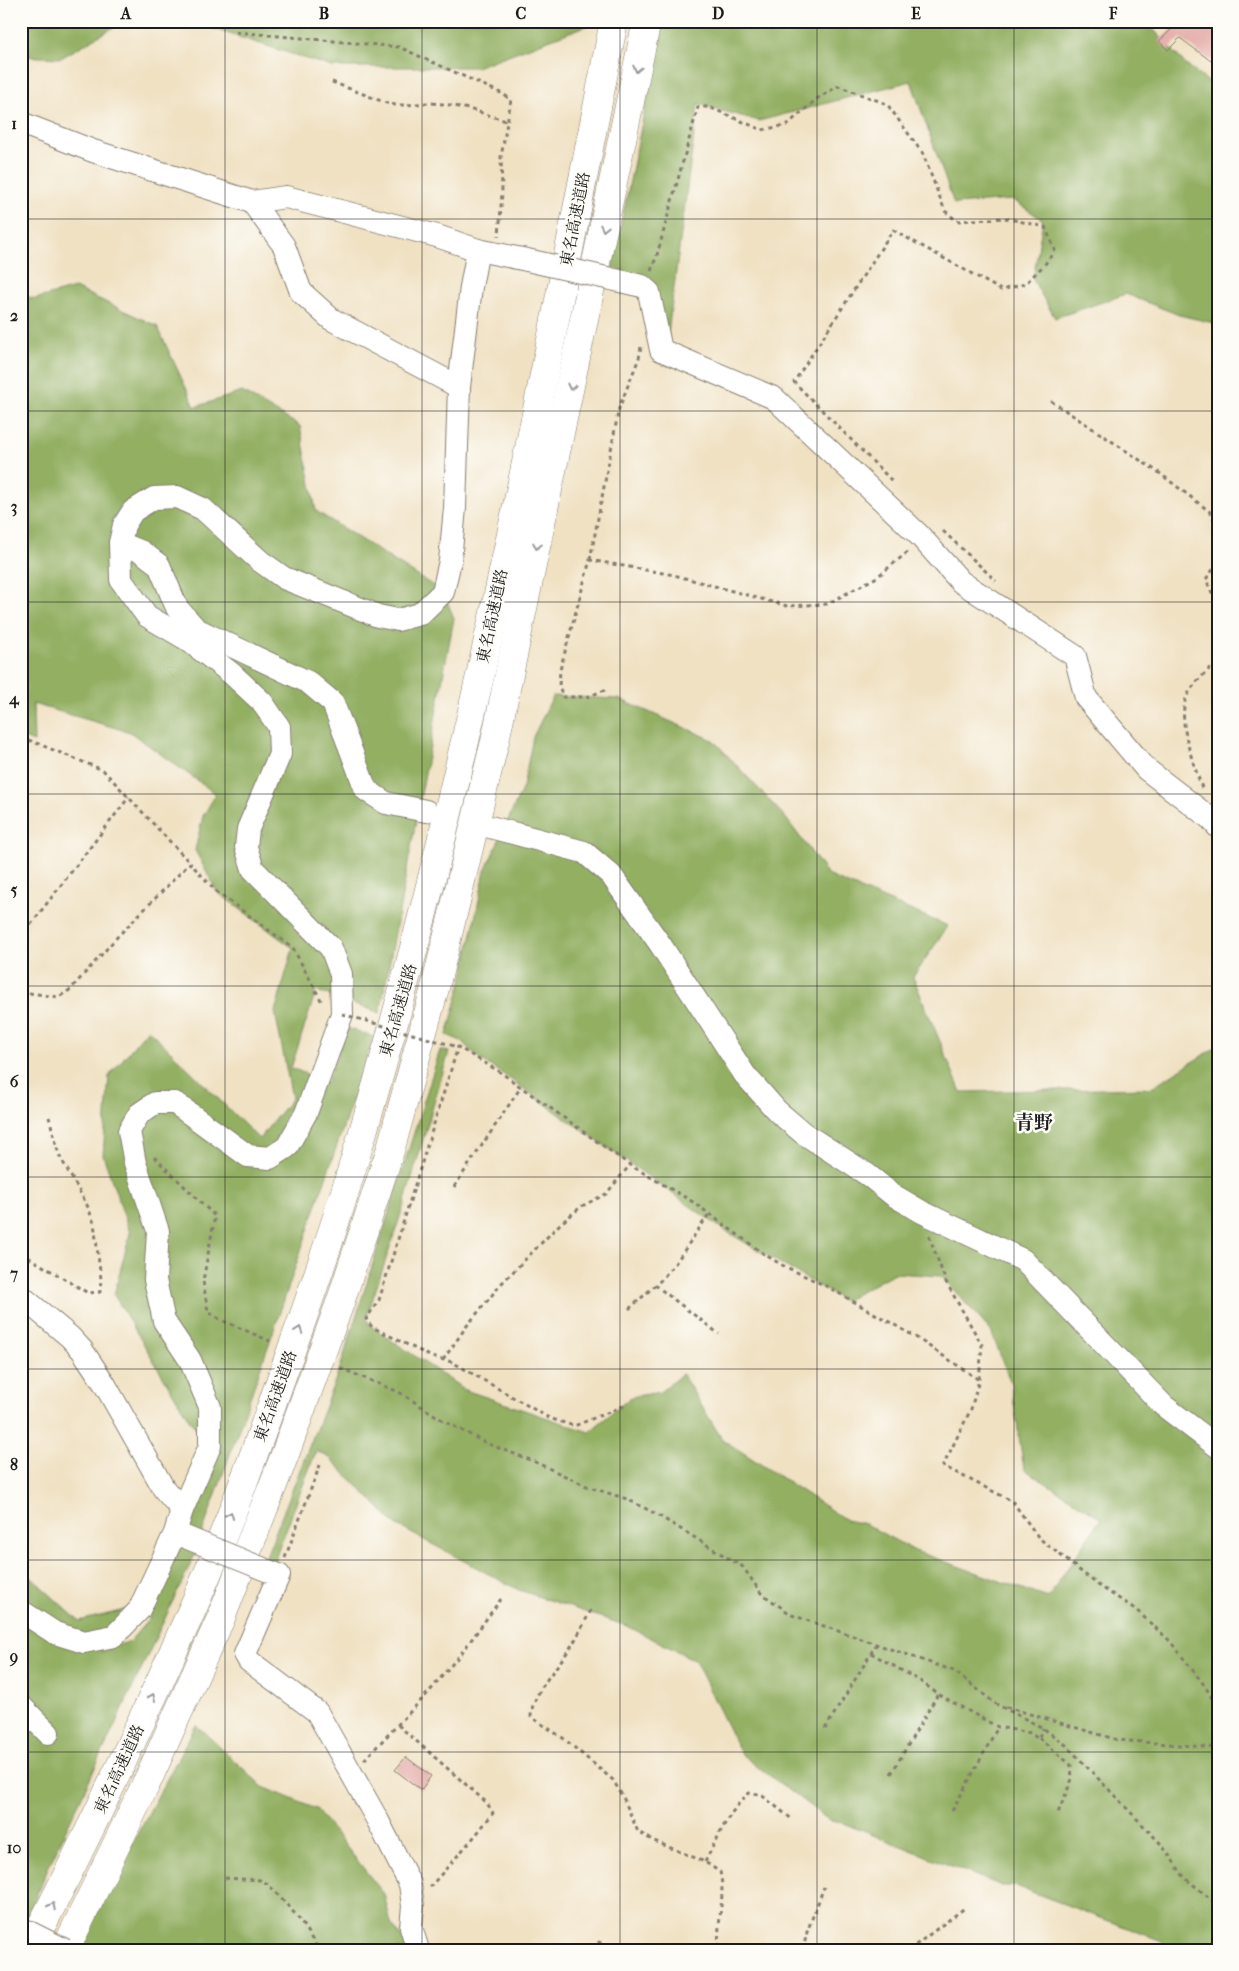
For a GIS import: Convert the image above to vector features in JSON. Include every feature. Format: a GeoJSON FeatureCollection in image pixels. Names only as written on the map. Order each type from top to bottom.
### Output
{"type":"FeatureCollection","features":[{"type":"Feature","properties":{"kind":"highway","name":"東名高速道路"},"geometry":{"type":"LineString","coordinates":[[29,1950],[119,1771],[193,1607],[257,1448],[312,1292],[359,1145],[407,978],[467,735],[524,467],[614,21]]}},
{"type":"Feature","properties":{"kind":"highway","name":"東名高速道路"},"geometry":{"type":"LineString","coordinates":[[65,1950],[146,1784],[221,1618],[288,1448],[341,1300],[390,1151],[435,988],[495,741],[647,21]]}},
{"type":"Feature","properties":{"kind":"street"},"geometry":{"type":"LineString","coordinates":[[21,123],[93,151],[252,202],[286,198],[437,236],[488,252],[642,286],[649,292],[662,350],[774,398],[930,532],[960,582],[1075,656],[1086,698],[1146,769],[1214,824]]}},
{"type":"Feature","properties":{"kind":"street"},"geometry":{"type":"LineString","coordinates":[[252,202],[284,246],[301,292],[331,319],[459,387]]}},
{"type":"Feature","properties":{"kind":"street"},"geometry":{"type":"LineString","coordinates":[[21,1611],[55,1633],[84,1642],[114,1636],[139,1610],[180,1535],[182,1510],[210,1446],[210,1407],[190,1360],[164,1321],[155,1280],[158,1231],[135,1163],[129,1131],[139,1114],[155,1103],[175,1103],[248,1156],[270,1158],[286,1147],[306,1114],[334,1009],[341,974],[331,948],[253,869],[246,847],[248,829],[280,754],[279,727],[262,702],[232,674],[188,640],[147,616],[121,580],[120,543],[124,525],[133,510],[154,498],[177,497],[203,509],[260,561],[284,578],[378,616],[398,620],[420,614],[443,592],[450,561],[455,508],[459,387],[471,287],[488,252]]}},
{"type":"Feature","properties":{"kind":"street"},"geometry":{"type":"LineString","coordinates":[[120,543],[142,552],[159,565],[177,608],[196,629],[308,682],[332,703],[366,790],[386,803],[426,811]]}},
{"type":"Feature","properties":{"kind":"street"},"geometry":{"type":"LineString","coordinates":[[490,827],[584,852],[612,875],[660,944],[745,1075],[777,1111],[804,1133],[922,1212],[1023,1260],[1164,1406],[1218,1447]]}},
{"type":"Feature","properties":{"kind":"street"},"geometry":{"type":"LineString","coordinates":[[21,1296],[70,1337],[82,1350],[104,1383],[164,1489],[182,1510]]}},
{"type":"Feature","properties":{"kind":"street"},"geometry":{"type":"LineString","coordinates":[[180,1535],[275,1573],[246,1654],[249,1661],[317,1712],[377,1819],[410,1884],[413,1906],[411,1927],[418,1950]]}},
{"type":"Feature","properties":{"kind":"street"},"geometry":{"type":"LineString","coordinates":[[21,1706],[48,1733]]}},
{"type":"Feature","properties":{"kind":"street"},"geometry":{"type":"LineString","coordinates":[[21,1928],[65,1950]]}},
{"type":"Feature","properties":{"kind":"path"},"geometry":{"type":"LineString","coordinates":[[236,32],[399,47],[503,94],[511,100],[501,157],[502,192],[488,252]]}},
{"type":"Feature","properties":{"kind":"path"},"geometry":{"type":"LineString","coordinates":[[332,82],[389,104],[429,103],[461,106],[506,121]]}},
{"type":"Feature","properties":{"kind":"path"},"geometry":{"type":"LineString","coordinates":[[642,286],[649,276],[658,255],[698,107],[709,106],[762,130],[786,125],[818,98],[838,86],[887,104],[923,154],[945,211],[957,221],[1005,218],[1046,227],[1055,250],[1045,264],[1025,284],[1001,290],[893,230],[794,382],[895,484]]}},
{"type":"Feature","properties":{"kind":"path"},"geometry":{"type":"LineString","coordinates":[[605,690],[587,698],[563,696],[559,686],[560,670],[590,560],[619,408],[639,358],[641,344]]}},
{"type":"Feature","properties":{"kind":"path"},"geometry":{"type":"LineString","coordinates":[[1050,401],[1158,472],[1209,511],[1218,525]]}},
{"type":"Feature","properties":{"kind":"path"},"geometry":{"type":"LineString","coordinates":[[590,560],[674,575],[787,606],[819,605],[827,604],[877,577],[930,532],[1001,585]]}},
{"type":"Feature","properties":{"kind":"path"},"geometry":{"type":"LineString","coordinates":[[1218,563],[1206,579],[1218,607]]}},
{"type":"Feature","properties":{"kind":"path"},"geometry":{"type":"LineString","coordinates":[[1214,824],[1191,755],[1184,706],[1194,684],[1218,660]]}},
{"type":"Feature","properties":{"kind":"path"},"geometry":{"type":"LineString","coordinates":[[21,736],[103,770],[217,892],[293,948],[334,1009],[458,1047],[500,1072],[630,1165],[693,1202],[782,1266],[828,1287],[914,1336],[980,1380]]}},
{"type":"Feature","properties":{"kind":"path"},"geometry":{"type":"LineString","coordinates":[[21,937],[129,797]]}},
{"type":"Feature","properties":{"kind":"path"},"geometry":{"type":"LineString","coordinates":[[21,992],[59,997],[71,989],[118,936],[190,863]]}},
{"type":"Feature","properties":{"kind":"path"},"geometry":{"type":"LineString","coordinates":[[458,1047],[379,1300],[366,1319],[372,1327],[432,1357],[452,1362],[549,1418],[574,1426],[624,1406]]}},
{"type":"Feature","properties":{"kind":"path"},"geometry":{"type":"LineString","coordinates":[[454,1187],[521,1087]]}},
{"type":"Feature","properties":{"kind":"path"},"geometry":{"type":"LineString","coordinates":[[21,1254],[88,1293],[100,1292],[101,1279],[94,1223],[87,1205],[59,1155],[49,1117]]}},
{"type":"Feature","properties":{"kind":"path"},"geometry":{"type":"LineString","coordinates":[[129,1131],[215,1216],[203,1281],[208,1312],[221,1320],[270,1341]]}},
{"type":"Feature","properties":{"kind":"path"},"geometry":{"type":"LineString","coordinates":[[443,1360],[466,1327],[501,1284],[560,1224],[582,1206],[606,1194],[630,1165]]}},
{"type":"Feature","properties":{"kind":"path"},"geometry":{"type":"LineString","coordinates":[[922,1212],[946,1282],[982,1345],[980,1380],[970,1409],[942,1466],[1012,1501],[1039,1538],[1098,1585],[1135,1609],[1170,1641],[1205,1686],[1218,1709]]}},
{"type":"Feature","properties":{"kind":"path"},"geometry":{"type":"LineString","coordinates":[[629,1309],[677,1261],[709,1214]]}},
{"type":"Feature","properties":{"kind":"path"},"geometry":{"type":"LineString","coordinates":[[655,1285],[719,1334]]}},
{"type":"Feature","properties":{"kind":"path"},"geometry":{"type":"LineString","coordinates":[[340,1368],[399,1392],[444,1421],[486,1443],[533,1461],[589,1487],[627,1499],[656,1514],[743,1567],[761,1594],[792,1615],[954,1671],[996,1704],[1043,1728],[1084,1762],[1107,1790],[1161,1844],[1186,1878],[1218,1905]]}},
{"type":"Feature","properties":{"kind":"path"},"geometry":{"type":"LineString","coordinates":[[275,1573],[320,1465]]}},
{"type":"Feature","properties":{"kind":"path"},"geometry":{"type":"LineString","coordinates":[[351,1773],[430,1692],[501,1599]]}},
{"type":"Feature","properties":{"kind":"path"},"geometry":{"type":"LineString","coordinates":[[591,1610],[531,1708],[531,1718],[563,1738],[613,1780],[623,1797],[638,1832],[654,1841],[705,1862],[720,1872],[723,1884],[718,1940],[719,1950]]}},
{"type":"Feature","properties":{"kind":"path"},"geometry":{"type":"LineString","coordinates":[[825,1729],[876,1645]]}},
{"type":"Feature","properties":{"kind":"path"},"geometry":{"type":"LineString","coordinates":[[871,1653],[920,1681],[938,1694],[998,1727],[1031,1733],[1071,1765],[1072,1779],[1058,1813]]}},
{"type":"Feature","properties":{"kind":"path"},"geometry":{"type":"LineString","coordinates":[[891,1774],[938,1694]]}},
{"type":"Feature","properties":{"kind":"path"},"geometry":{"type":"LineString","coordinates":[[996,1704],[1118,1740],[1218,1748]]}},
{"type":"Feature","properties":{"kind":"path"},"geometry":{"type":"LineString","coordinates":[[398,1725],[488,1802],[493,1813],[413,1906]]}},
{"type":"Feature","properties":{"kind":"path"},"geometry":{"type":"LineString","coordinates":[[952,1812],[998,1727]]}},
{"type":"Feature","properties":{"kind":"path"},"geometry":{"type":"LineString","coordinates":[[1038,1739],[1043,1728]]}},
{"type":"Feature","properties":{"kind":"path"},"geometry":{"type":"LineString","coordinates":[[705,1862],[731,1814],[741,1800],[749,1793],[760,1794],[793,1820]]}},
{"type":"Feature","properties":{"kind":"path"},"geometry":{"type":"LineString","coordinates":[[225,1878],[260,1880],[268,1884],[297,1916],[319,1950]]}},
{"type":"Feature","properties":{"kind":"path"},"geometry":{"type":"LineString","coordinates":[[804,1950],[807,1932],[824,1887]]}},
{"type":"Feature","properties":{"kind":"path"},"geometry":{"type":"LineString","coordinates":[[908,1950],[966,1907]]}},
{"type":"Feature","properties":{"kind":"path"},"geometry":{"type":"LineString","coordinates":[[594,1950],[599,1942],[612,1950]]}},
{"type":"Feature","properties":{"kind":"green space"},"geometry":{"type":"Polygon","coordinates":[[[21,21],[124,21],[61,58],[21,56],[21,21]]]}},
{"type":"Feature","properties":{"kind":"green space"},"geometry":{"type":"Polygon","coordinates":[[[189,21],[587,21],[586,26],[476,67],[332,67],[189,21]]]}},
{"type":"Feature","properties":{"kind":"green space"},"geometry":{"type":"Polygon","coordinates":[[[663,21],[1146,21],[1185,64],[1218,89],[1218,324],[1179,315],[1126,294],[1055,318],[1033,280],[1043,220],[1013,200],[954,204],[911,81],[759,121],[698,104],[667,340],[635,274],[612,268],[663,21]]]}},
{"type":"Feature","properties":{"kind":"green space"},"geometry":{"type":"Polygon","coordinates":[[[75,288],[157,326],[195,407],[242,392],[300,426],[316,511],[443,592],[454,618],[380,1013],[316,991],[291,1068],[327,1082],[347,1028],[374,1037],[201,1536],[186,1528],[210,1446],[190,1421],[114,1295],[130,1233],[103,1155],[109,1076],[148,1029],[259,1139],[292,1098],[275,1012],[293,948],[217,892],[195,850],[203,816],[216,794],[130,732],[33,704],[34,742],[21,737],[21,295],[35,299],[75,288]]]}},
{"type":"Feature","properties":{"kind":"green space"},"geometry":{"type":"Polygon","coordinates":[[[553,696],[619,699],[713,740],[785,817],[829,876],[948,926],[913,977],[961,1092],[1150,1088],[1218,1046],[1218,1950],[1166,1950],[1162,1941],[1016,1886],[1002,1886],[843,1823],[830,1821],[741,1754],[695,1660],[627,1626],[519,1590],[396,1525],[330,1458],[316,1451],[273,1564],[265,1559],[340,1368],[440,1050],[449,1052],[403,1208],[366,1319],[372,1327],[465,1390],[589,1432],[631,1397],[660,1392],[682,1374],[722,1439],[846,1520],[865,1524],[915,1551],[1048,1598],[1101,1518],[1024,1469],[1011,1384],[991,1331],[941,1276],[894,1273],[844,1301],[724,1230],[481,1060],[461,1041],[447,1035],[462,981],[485,871],[523,787],[533,737],[553,696]]]}},
{"type":"Feature","properties":{"kind":"green space"},"geometry":{"type":"Polygon","coordinates":[[[180,1544],[197,1550],[48,1868],[25,1922],[21,1920],[21,1882],[25,1864],[21,1848],[21,1568],[79,1621],[129,1609],[101,1652],[130,1641],[148,1620],[180,1544]]]}},
{"type":"Feature","properties":{"kind":"green space"},"geometry":{"type":"Polygon","coordinates":[[[196,1725],[263,1787],[316,1809],[384,1894],[391,1924],[411,1950],[75,1950],[196,1725]]]}},
{"type":"Feature","properties":{"kind":"building"},"geometry":{"type":"Polygon","coordinates":[[[1162,21],[1218,21],[1218,52],[1211,61],[1180,38],[1168,50],[1159,41],[1172,29],[1162,21]]]}},
{"type":"Feature","properties":{"kind":"building"},"geometry":{"type":"Polygon","coordinates":[[[406,1757],[431,1776],[421,1790],[395,1770],[406,1757]]]}},
{"type":"Feature","properties":{"kind":"district","name":"青野"},"geometry":{"type":"Point","coordinates":[1034,1123]}}]}
